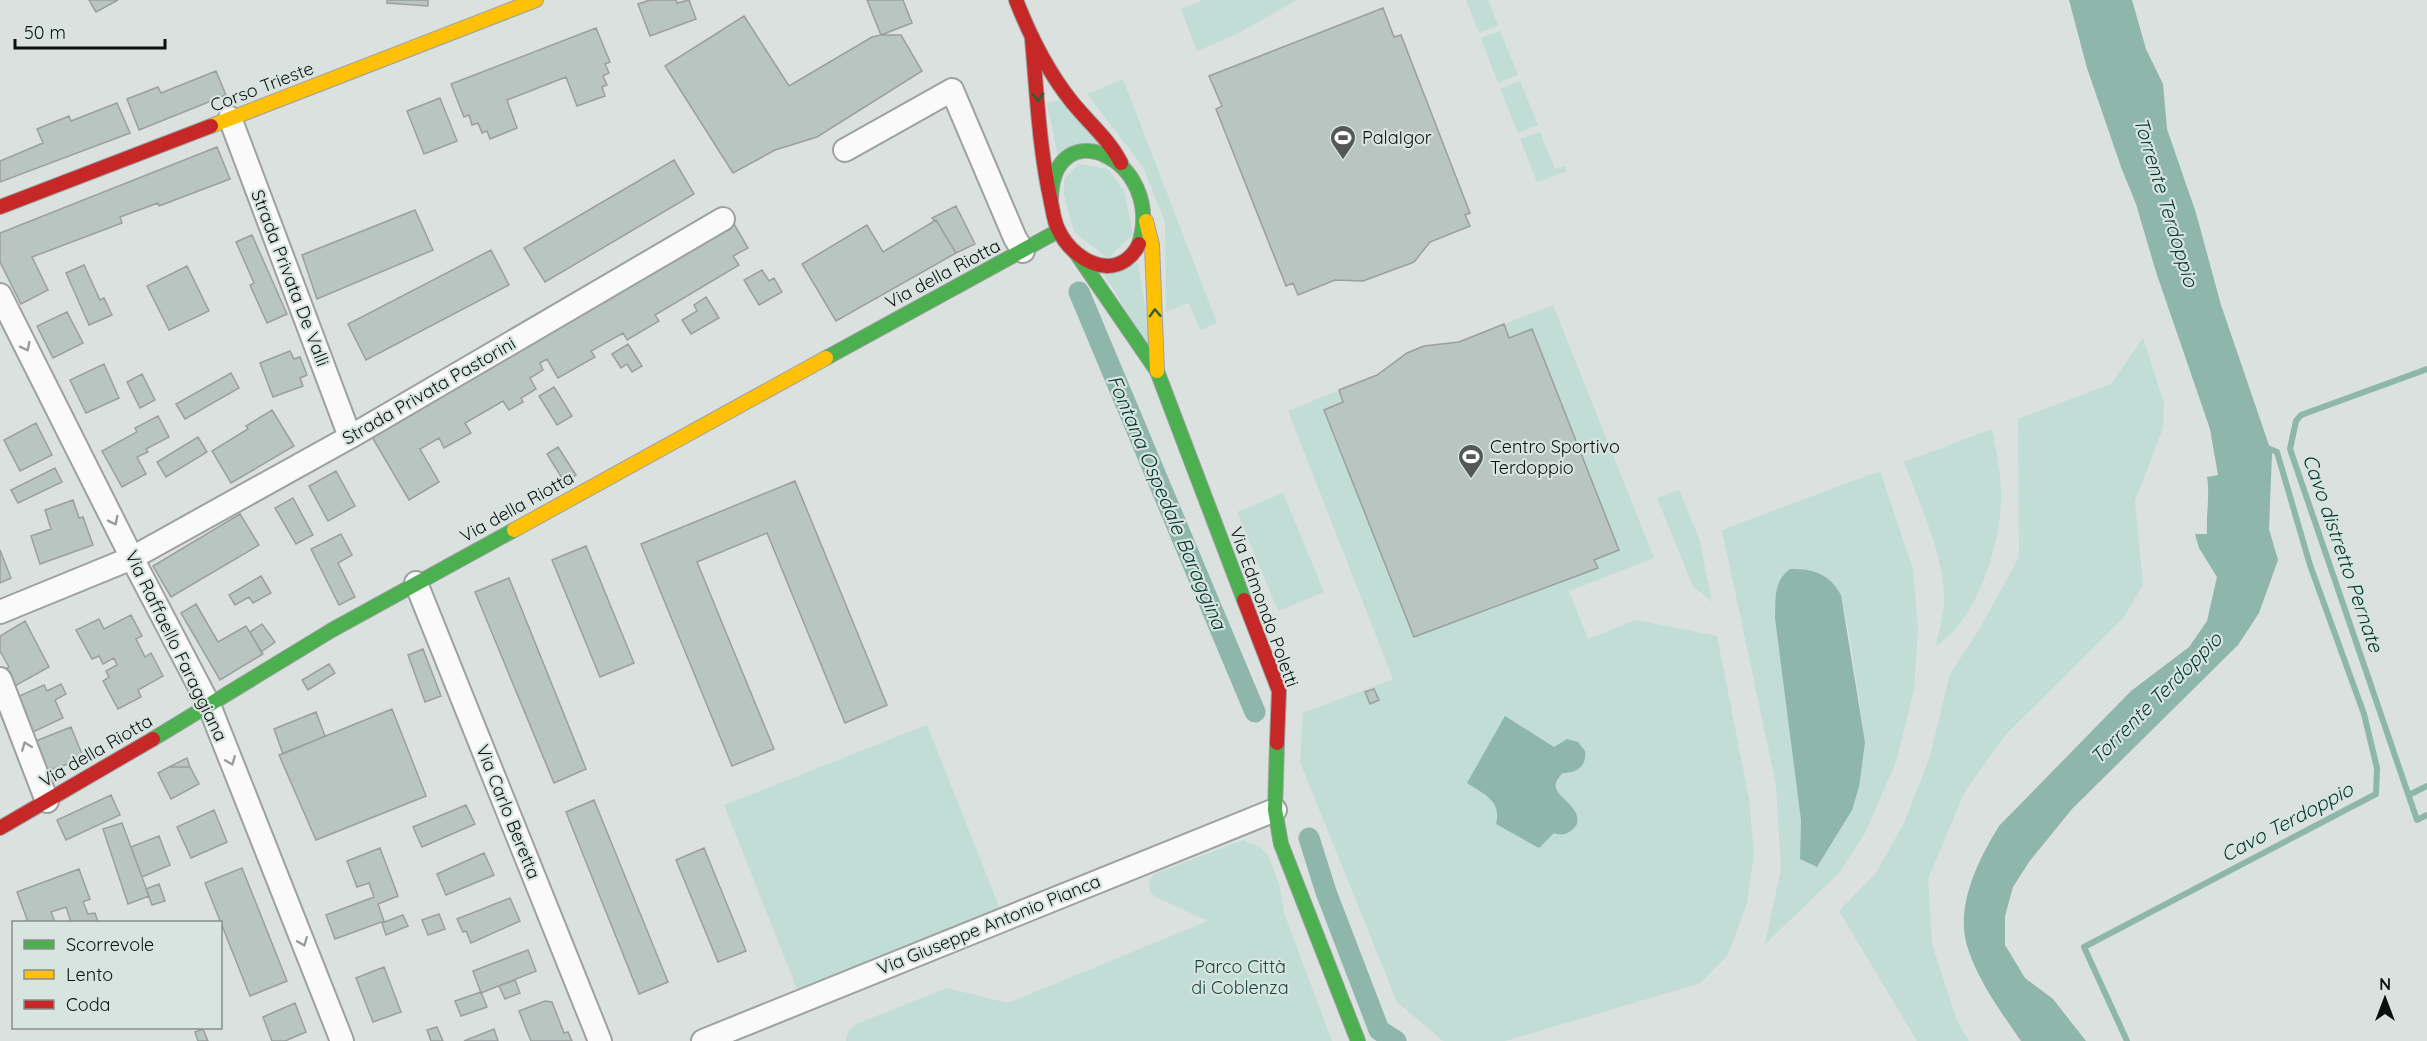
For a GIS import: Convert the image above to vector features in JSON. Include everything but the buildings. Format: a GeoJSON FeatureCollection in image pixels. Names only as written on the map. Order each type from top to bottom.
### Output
{"type":"FeatureCollection","features":[{"type":"Feature","properties":{"kind":"street","name":"Corso Trieste"},"geometry":{"type":"LineString","coordinates":[[0,207],[536,0]]}},
{"type":"Feature","properties":{"kind":"street"},"geometry":{"type":"LineString","coordinates":[[1016,0],[1032,39],[1072,102],[1114,149],[1138,188],[1145,220],[1139,244],[1132,255],[1122,262],[1110,266],[1098,266],[1086,261],[1076,253],[1058,231],[1043,174],[1032,39]]}},
{"type":"Feature","properties":{"kind":"street"},"geometry":{"type":"LineString","coordinates":[[845,150],[952,90],[1015,238],[1023,251]]}},
{"type":"Feature","properties":{"kind":"street","name":"Strada Privata De Valli"},"geometry":{"type":"LineString","coordinates":[[230,118],[350,437]]}},
{"type":"Feature","properties":{"kind":"street"},"geometry":{"type":"LineString","coordinates":[[1051,201],[1053,177],[1058,167],[1076,153],[1088,150],[1100,152],[1122,165]]}},
{"type":"Feature","properties":{"kind":"street","name":"Strada Privata Pastorini"},"geometry":{"type":"LineString","coordinates":[[0,612],[132,558],[350,437],[723,219]]}},
{"type":"Feature","properties":{"kind":"street","name":"Via Edmondo Poletti"},"geometry":{"type":"LineString","coordinates":[[1145,220],[1152,245],[1156,371]]}},
{"type":"Feature","properties":{"kind":"street","name":"Via della Riotta"},"geometry":{"type":"LineString","coordinates":[[0,828],[332,630],[1058,231]]}},
{"type":"Feature","properties":{"kind":"street","name":"Via Edmondo Poletti"},"geometry":{"type":"LineString","coordinates":[[1076,253],[1156,371],[1279,691],[1275,810],[1281,844],[1354,1038]]}},
{"type":"Feature","properties":{"kind":"street","name":"Via Raffaello Faraggiana"},"geometry":{"type":"LineString","coordinates":[[0,295],[132,558],[209,705],[342,1041]]}},
{"type":"Feature","properties":{"kind":"street","name":"Via Carlo Beretta"},"geometry":{"type":"LineString","coordinates":[[416,583],[600,1041]]}},
{"type":"Feature","properties":{"kind":"street"},"geometry":{"type":"LineString","coordinates":[[0,679],[47,801]]}},
{"type":"Feature","properties":{"kind":"street","name":"Via Giuseppe Antonio Pianca"},"geometry":{"type":"LineString","coordinates":[[703,1041],[1275,810]]}},
{"type":"Feature","properties":{"kind":"green space"},"geometry":{"type":"Polygon","coordinates":[[[1203,0],[1297,0],[1239,33],[1197,51],[1181,9],[1203,0]]]}},
{"type":"Feature","properties":{"kind":"green space"},"geometry":{"type":"Polygon","coordinates":[[[1466,0],[1488,0],[1498,25],[1479,33],[1466,0]]]}},
{"type":"Feature","properties":{"kind":"green space"},"geometry":{"type":"Polygon","coordinates":[[[1500,31],[1518,75],[1498,83],[1481,38],[1500,31]]]}},
{"type":"Feature","properties":{"kind":"green space"},"geometry":{"type":"Polygon","coordinates":[[[1123,79],[1217,323],[1200,330],[1189,303],[1166,312],[1165,222],[1143,167],[1087,94],[1123,79]]]}},
{"type":"Feature","properties":{"kind":"green space"},"geometry":{"type":"Polygon","coordinates":[[[1520,81],[1538,125],[1518,133],[1500,89],[1520,81]]]}},
{"type":"Feature","properties":{"kind":"green space"},"geometry":{"type":"Polygon","coordinates":[[[1064,99],[1103,147],[1058,156],[1047,103],[1064,99]]]}},
{"type":"Feature","properties":{"kind":"green space"},"geometry":{"type":"Polygon","coordinates":[[[1540,132],[1555,169],[1565,166],[1567,171],[1537,182],[1520,139],[1540,132]]]}},
{"type":"Feature","properties":{"kind":"green space"},"geometry":{"type":"Polygon","coordinates":[[[1079,164],[1108,169],[1124,191],[1133,234],[1108,258],[1074,232],[1064,195],[1064,179],[1079,164]]]}},
{"type":"Feature","properties":{"kind":"green space"},"geometry":{"type":"Polygon","coordinates":[[[1138,263],[1153,355],[1104,274],[1138,263]]]}},
{"type":"Feature","properties":{"kind":"green space"},"geometry":{"type":"Polygon","coordinates":[[[1553,305],[1654,558],[1569,591],[1588,639],[1636,620],[1717,636],[1749,799],[1754,853],[1747,903],[1728,955],[1701,983],[1505,1041],[1443,1041],[1397,1002],[1300,762],[1303,713],[1393,679],[1288,411],[1377,375],[1407,353],[1424,346],[1459,342],[1553,305]]]}},
{"type":"Feature","properties":{"kind":"green space"},"geometry":{"type":"Polygon","coordinates":[[[2143,338],[2164,403],[2163,428],[2135,501],[2143,585],[2124,617],[2005,735],[1964,793],[1928,879],[1932,944],[1957,1021],[1969,1041],[1917,1041],[1839,911],[1876,873],[1905,821],[1930,756],[1950,674],[1980,628],[2019,557],[2018,419],[2111,384],[2143,338]]]}},
{"type":"Feature","properties":{"kind":"green space"},"geometry":{"type":"Polygon","coordinates":[[[1992,429],[2001,489],[2001,509],[1993,553],[1976,597],[1965,617],[1951,634],[1936,646],[1944,606],[1943,582],[1936,547],[1904,462],[1992,429]]]}},
{"type":"Feature","properties":{"kind":"green space"},"geometry":{"type":"Polygon","coordinates":[[[1880,471],[1913,569],[1918,630],[1914,689],[1896,762],[1865,833],[1839,873],[1765,944],[1781,869],[1776,785],[1722,530],[1880,471]],[[1841,595],[1801,820],[1800,859],[1865,742],[1850,638],[1841,595]]]}},
{"type":"Feature","properties":{"kind":"green space"},"geometry":{"type":"Polygon","coordinates":[[[1679,490],[1699,538],[1712,602],[1693,586],[1657,498],[1679,490]]]}},
{"type":"Feature","properties":{"kind":"green space"},"geometry":{"type":"Polygon","coordinates":[[[1283,493],[1324,592],[1278,611],[1237,512],[1283,493]]]}},
{"type":"Feature","properties":{"kind":"green space"},"geometry":{"type":"Polygon","coordinates":[[[927,725],[1000,909],[797,989],[724,805],[927,725]]]}},
{"type":"Feature","properties":{"kind":"green space","name":"Parco Città di Coblenza"},"geometry":{"type":"Polygon","coordinates":[[[1243,840],[1258,846],[1268,855],[1280,887],[1284,913],[1332,1041],[846,1041],[848,1032],[854,1025],[947,988],[1008,1003],[1208,921],[1156,897],[1150,892],[1149,882],[1154,874],[1243,840]]]}},
{"type":"Feature","properties":{"kind":"water","name":"Torrente Terdoppio"},"geometry":{"type":"Polygon","coordinates":[[[2069,0],[2132,0],[2146,49],[2163,84],[2167,129],[2196,213],[2221,305],[2272,454],[2269,529],[2278,560],[2259,613],[2238,645],[2072,809],[2029,862],[2013,887],[2005,916],[2005,945],[2025,978],[2053,999],[2086,1041],[2021,1041],[1984,985],[1968,949],[1964,933],[1964,917],[1970,885],[1976,869],[1999,826],[2131,691],[2189,647],[2207,621],[2217,577],[2199,548],[2195,534],[2207,534],[2207,477],[2218,475],[2210,429],[2156,272],[2136,204],[2087,68],[2069,0]]]}},
{"type":"Feature","properties":{"kind":"water"},"geometry":{"type":"Polygon","coordinates":[[[1790,569],[1807,570],[1820,574],[1831,582],[1841,595],[1865,742],[1859,787],[1852,810],[1817,867],[1800,859],[1801,820],[1775,618],[1778,585],[1790,569]]]}},
{"type":"Feature","properties":{"kind":"water"},"geometry":{"type":"Polygon","coordinates":[[[1505,716],[1554,747],[1567,739],[1578,742],[1585,751],[1583,764],[1573,772],[1563,773],[1556,787],[1574,809],[1577,824],[1567,833],[1554,833],[1539,848],[1496,824],[1494,804],[1467,783],[1505,716]]]}},
{"type":"Feature","properties":{"kind":"waterway","name":"Fontana Ospedale Baraggina"},"geometry":{"type":"LineString","coordinates":[[1079,292],[1255,712]]}},
{"type":"Feature","properties":{"kind":"waterway","name":"Cavo distretto Pernate"},"geometry":{"type":"LineString","coordinates":[[2427,369],[2301,415],[2296,421],[2290,449],[2417,820],[2427,815]]}},
{"type":"Feature","properties":{"kind":"waterway","name":"Cavo Terdoppio"},"geometry":{"type":"LineString","coordinates":[[2127,1041],[2084,947],[2376,794],[2377,768],[2364,714],[2310,565],[2277,452],[2265,447]]}},
{"type":"Feature","properties":{"kind":"waterway","name":"Cavo distretto Pernate"},"geometry":{"type":"LineString","coordinates":[[2409,795],[2427,786]]}},
{"type":"Feature","properties":{"kind":"waterway","name":"Fontana Ospedale Baraggina"},"geometry":{"type":"LineString","coordinates":[[1309,838],[1326,892],[1379,1030],[1396,1041]]}},
{"type":"Feature","properties":{"kind":"traffic: fast"},"geometry":{"type":"LineString","coordinates":[[1051,201],[1056,173],[1069,156],[1086,151],[1105,155],[1123,168],[1137,188],[1143,214],[1139,244]]}},
{"type":"Feature","properties":{"kind":"traffic: fast"},"geometry":{"type":"LineString","coordinates":[[826,358],[1058,231]]}},
{"type":"Feature","properties":{"kind":"traffic: fast"},"geometry":{"type":"LineString","coordinates":[[1076,253],[1157,371],[1244,600]]}},
{"type":"Feature","properties":{"kind":"traffic: fast"},"geometry":{"type":"LineString","coordinates":[[153,739],[332,630],[514,530]]}},
{"type":"Feature","properties":{"kind":"traffic: fast"},"geometry":{"type":"LineString","coordinates":[[1277,743],[1275,810],[1281,844],[1358,1041]]}},
{"type":"Feature","properties":{"kind":"traffic: slow"},"geometry":{"type":"LineString","coordinates":[[211,126],[536,0]]}},
{"type":"Feature","properties":{"kind":"traffic: slow"},"geometry":{"type":"LineString","coordinates":[[1146,221],[1152,245],[1157,371]]}},
{"type":"Feature","properties":{"kind":"traffic: slow"},"geometry":{"type":"LineString","coordinates":[[514,530],[826,358]]}},
{"type":"Feature","properties":{"kind":"traffic: jam"},"geometry":{"type":"LineString","coordinates":[[1016,0],[1047,66],[1072,102],[1111,146],[1121,163]]}},
{"type":"Feature","properties":{"kind":"traffic: jam"},"geometry":{"type":"LineString","coordinates":[[1032,39],[1047,182],[1055,219],[1062,236],[1084,259],[1107,266],[1126,260],[1139,244]]}},
{"type":"Feature","properties":{"kind":"traffic: jam"},"geometry":{"type":"LineString","coordinates":[[0,207],[211,126]]}},
{"type":"Feature","properties":{"kind":"traffic: jam"},"geometry":{"type":"LineString","coordinates":[[1244,600],[1279,691],[1277,743]]}},
{"type":"Feature","properties":{"kind":"traffic: jam"},"geometry":{"type":"LineString","coordinates":[[0,828],[153,739]]}},
{"type":"Feature","properties":{"kind":"place","name":"PalaIgor"},"geometry":{"type":"Point","coordinates":[1343,161]}},
{"type":"Feature","properties":{"kind":"place","name":"Centro Sportivo Terdoppio"},"geometry":{"type":"Point","coordinates":[1471,480]}}]}
